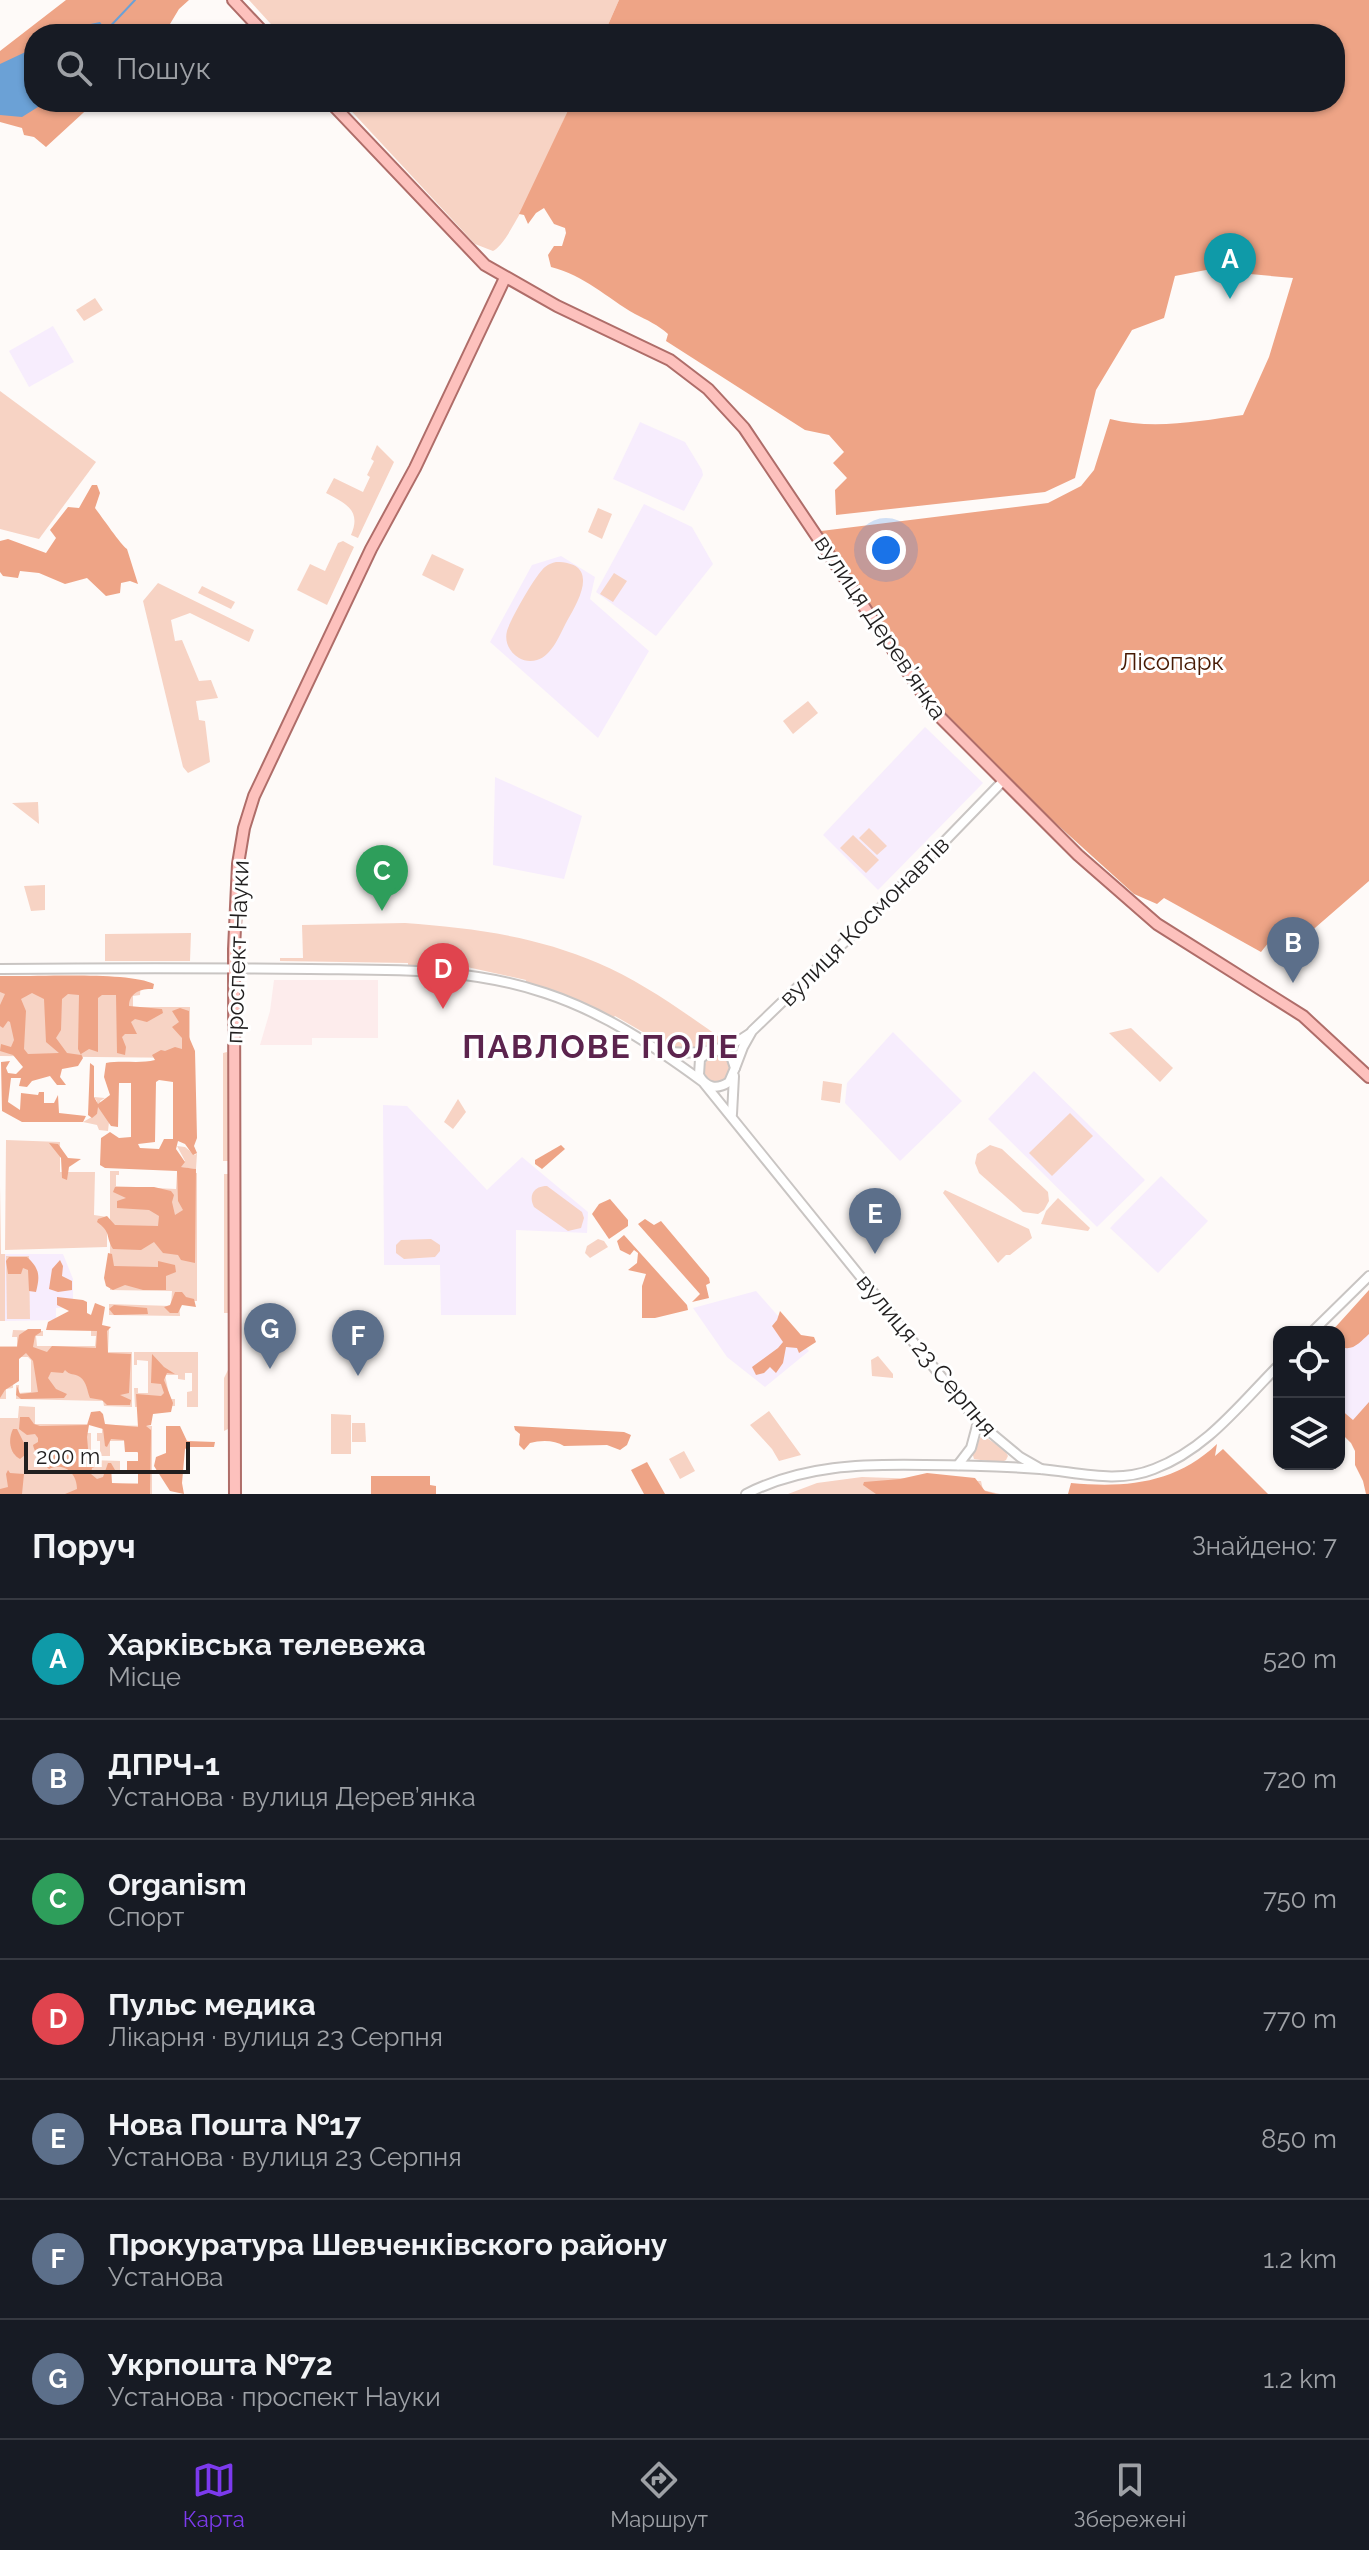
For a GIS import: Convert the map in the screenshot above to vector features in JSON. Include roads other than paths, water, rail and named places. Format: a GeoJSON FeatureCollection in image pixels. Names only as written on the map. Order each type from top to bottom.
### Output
{"type":"FeatureCollection","features":[{"type":"Feature","properties":{"kind":"main road"},"geometry":{"type":"LineString","coordinates":[[235,2],[256,24]]}},
{"type":"Feature","properties":{"kind":"main road","name":"вулиця Дерев’янка"},"geometry":{"type":"LineString","coordinates":[[339,112],[480,261],[505,278],[593,325],[656,352],[684,370],[717,398],[756,444],[934,711],[1078,855],[1157,924],[1311,1022],[1369,1077]]}},
{"type":"Feature","properties":{"kind":"main road","name":"проспект Науки"},"geometry":{"type":"LineString","coordinates":[[235,1494],[234,968],[238,864],[244,828],[254,796],[371,549],[415,468],[505,278]]}},
{"type":"Feature","properties":{"kind":"street","name":"вулиця Космонавтів"},"geometry":{"type":"LineString","coordinates":[[734,1119],[731,1102],[735,1072],[752,1031],[880,908],[1003,781]]}},
{"type":"Feature","properties":{"kind":"street","name":"вулиця 23 Серпня"},"geometry":{"type":"LineString","coordinates":[[0,969],[430,970],[465,974],[547,993],[610,1021],[659,1050],[703,1082],[978,1422],[1020,1457],[1041,1469]]}},
{"type":"Feature","properties":{"kind":"street","name":"вулиця 23 Серпня"},"geometry":{"type":"LineString","coordinates":[[659,1050],[680,1053],[713,1050],[738,1041],[752,1031]]}},
{"type":"Feature","properties":{"kind":"street"},"geometry":{"type":"LineString","coordinates":[[713,1050],[728,1054],[735,1072],[722,1087],[710,1086],[699,1075],[699,1063],[713,1050]]}},
{"type":"Feature","properties":{"kind":"street"},"geometry":{"type":"LineString","coordinates":[[1318,1326],[1369,1276]]}},
{"type":"Feature","properties":{"kind":"street"},"geometry":{"type":"LineString","coordinates":[[746,1494],[781,1479],[838,1466],[958,1465],[1114,1477],[1152,1471],[1200,1446],[1273,1371]]}},
{"type":"Feature","properties":{"kind":"street"},"geometry":{"type":"LineString","coordinates":[[958,1465],[968,1454],[978,1422]]}},
{"type":"Feature","properties":{"kind":"water"},"geometry":{"type":"Polygon","coordinates":[[[24,53],[24,112],[30,112],[22,117],[0,115],[0,64],[24,53]]]}},
{"type":"Feature","properties":{"kind":"waterway"},"geometry":{"type":"LineString","coordinates":[[112,24],[135,0]]}},
{"type":"Feature","properties":{"kind":"place","name":"Харківська телевежа"},"geometry":{"type":"Point","coordinates":[1230,299]}},
{"type":"Feature","properties":{"kind":"place","name":"Organism"},"geometry":{"type":"Point","coordinates":[382,911]}},
{"type":"Feature","properties":{"kind":"place","name":"ДПРЧ-1"},"geometry":{"type":"Point","coordinates":[1293,983]}},
{"type":"Feature","properties":{"kind":"place","name":"Пульс медика"},"geometry":{"type":"Point","coordinates":[443,1009]}},
{"type":"Feature","properties":{"kind":"place","name":"Нова Пошта №17"},"geometry":{"type":"Point","coordinates":[875,1254]}},
{"type":"Feature","properties":{"kind":"place","name":"Укрпошта №72"},"geometry":{"type":"Point","coordinates":[270,1369]}},
{"type":"Feature","properties":{"kind":"place","name":"Прокуратура Шевченківского району"},"geometry":{"type":"Point","coordinates":[358,1376]}},
{"type":"Feature","properties":{"kind":"district","name":"ПАВЛОВЕ ПОЛЕ"},"geometry":{"type":"Point","coordinates":[601,1046]}},
{"type":"Feature","properties":{"kind":"park label","name":"Лісопарк"},"geometry":{"type":"Point","coordinates":[1172,661]}}]}
